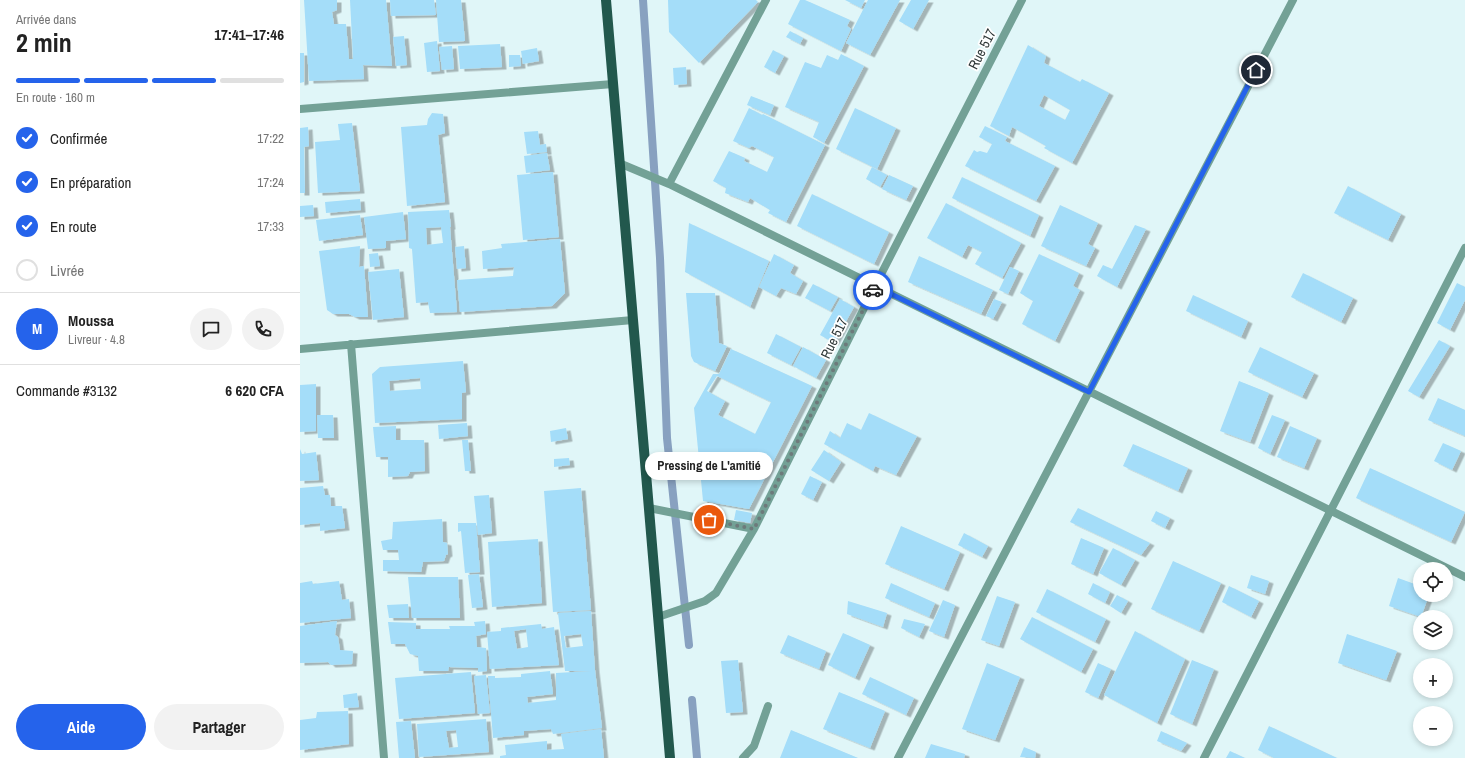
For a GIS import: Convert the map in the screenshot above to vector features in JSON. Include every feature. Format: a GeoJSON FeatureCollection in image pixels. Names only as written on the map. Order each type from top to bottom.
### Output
{"type":"FeatureCollection","features":[{"type":"Feature","properties":{"kind":"main road"},"geometry":{"type":"LineString","coordinates":[[606,0],[670,758]]}},
{"type":"Feature","properties":{"kind":"street"},"geometry":{"type":"LineString","coordinates":[[669,184],[766,0]]}},
{"type":"Feature","properties":{"kind":"street","name":"Rue 517"},"geometry":{"type":"LineString","coordinates":[[658,617],[705,601],[716,593],[754,529],[875,286],[1022,0]]}},
{"type":"Feature","properties":{"kind":"street"},"geometry":{"type":"LineString","coordinates":[[898,758],[1293,0]]}},
{"type":"Feature","properties":{"kind":"street"},"geometry":{"type":"LineString","coordinates":[[300,109],[613,84]]}},
{"type":"Feature","properties":{"kind":"street"},"geometry":{"type":"LineString","coordinates":[[619,163],[669,184],[1465,577]]}},
{"type":"Feature","properties":{"kind":"street"},"geometry":{"type":"LineString","coordinates":[[1204,758],[1465,248]]}},
{"type":"Feature","properties":{"kind":"street"},"geometry":{"type":"LineString","coordinates":[[300,349],[633,320]]}},
{"type":"Feature","properties":{"kind":"street"},"geometry":{"type":"LineString","coordinates":[[351,344],[384,758]]}},
{"type":"Feature","properties":{"kind":"street"},"geometry":{"type":"LineString","coordinates":[[648,508],[754,529]]}},
{"type":"Feature","properties":{"kind":"street"},"geometry":{"type":"LineString","coordinates":[[743,758],[754,746],[768,706]]}},
{"type":"Feature","properties":{"kind":"building"},"geometry":{"type":"Polygon","coordinates":[[[304,0],[337,0],[337,10],[332,12],[334,24],[346,24],[349,59],[353,59],[350,0],[386,0],[392,66],[363,65],[364,79],[309,81],[304,0]]]}},
{"type":"Feature","properties":{"kind":"building"},"geometry":{"type":"Polygon","coordinates":[[[390,0],[434,0],[436,15],[391,16],[390,0]]]}},
{"type":"Feature","properties":{"kind":"building"},"geometry":{"type":"Polygon","coordinates":[[[436,0],[461,0],[465,41],[439,42],[436,0]]]}},
{"type":"Feature","properties":{"kind":"building"},"geometry":{"type":"Polygon","coordinates":[[[668,0],[756,0],[758,2],[699,63],[669,32],[668,0]]]}},
{"type":"Feature","properties":{"kind":"building"},"geometry":{"type":"Polygon","coordinates":[[[800,0],[805,0],[850,20],[847,26],[851,29],[841,51],[788,24],[800,0]]]}},
{"type":"Feature","properties":{"kind":"building"},"geometry":{"type":"Polygon","coordinates":[[[845,0],[865,0],[861,8],[845,0]]]}},
{"type":"Feature","properties":{"kind":"building"},"geometry":{"type":"Polygon","coordinates":[[[868,0],[900,0],[870,55],[846,43],[868,0]]]}},
{"type":"Feature","properties":{"kind":"building"},"geometry":{"type":"Polygon","coordinates":[[[911,0],[929,0],[913,29],[899,21],[911,0]]]}},
{"type":"Feature","properties":{"kind":"building"},"geometry":{"type":"Polygon","coordinates":[[[790,31],[803,38],[800,44],[786,37],[790,31]]]}},
{"type":"Feature","properties":{"kind":"building"},"geometry":{"type":"Polygon","coordinates":[[[404,36],[407,65],[396,66],[393,37],[404,36]]]}},
{"type":"Feature","properties":{"kind":"building"},"geometry":{"type":"Polygon","coordinates":[[[437,41],[440,71],[427,72],[424,43],[437,41]]]}},
{"type":"Feature","properties":{"kind":"building"},"geometry":{"type":"Polygon","coordinates":[[[500,44],[502,67],[460,69],[458,46],[500,44]]]}},
{"type":"Feature","properties":{"kind":"building"},"geometry":{"type":"Polygon","coordinates":[[[1028,45],[1046,56],[1044,63],[1080,82],[1082,79],[1109,93],[1072,163],[1044,148],[1046,146],[1012,127],[1009,136],[990,126],[1028,45]],[[1044,95],[1039,106],[1065,120],[1070,110],[1044,95]]]}},
{"type":"Feature","properties":{"kind":"building"},"geometry":{"type":"Polygon","coordinates":[[[452,46],[454,69],[442,70],[439,47],[452,46]]]}},
{"type":"Feature","properties":{"kind":"building"},"geometry":{"type":"Polygon","coordinates":[[[537,48],[539,61],[523,64],[521,51],[537,48]]]}},
{"type":"Feature","properties":{"kind":"building"},"geometry":{"type":"Polygon","coordinates":[[[773,50],[784,56],[775,73],[764,67],[773,50]]]}},
{"type":"Feature","properties":{"kind":"building"},"geometry":{"type":"Polygon","coordinates":[[[300,53],[304,53],[304,82],[300,83],[300,53]]]}},
{"type":"Feature","properties":{"kind":"building"},"geometry":{"type":"Polygon","coordinates":[[[841,54],[864,66],[824,143],[813,137],[819,122],[785,107],[805,62],[821,68],[827,55],[838,60],[841,54]]]}},
{"type":"Feature","properties":{"kind":"building"},"geometry":{"type":"Polygon","coordinates":[[[509,55],[520,55],[521,66],[509,67],[509,55]]]}},
{"type":"Feature","properties":{"kind":"building"},"geometry":{"type":"Polygon","coordinates":[[[686,67],[687,84],[674,85],[673,68],[686,67]]]}},
{"type":"Feature","properties":{"kind":"building"},"geometry":{"type":"Polygon","coordinates":[[[751,96],[774,105],[770,115],[747,105],[751,96]]]}},
{"type":"Feature","properties":{"kind":"building"},"geometry":{"type":"Polygon","coordinates":[[[749,108],[825,145],[786,222],[768,213],[770,210],[750,198],[748,202],[725,193],[726,188],[713,181],[729,151],[745,158],[744,161],[767,172],[774,157],[752,146],[749,148],[733,141],[749,108]]]}},
{"type":"Feature","properties":{"kind":"building"},"geometry":{"type":"Polygon","coordinates":[[[855,108],[896,128],[877,169],[836,149],[855,108]]]}},
{"type":"Feature","properties":{"kind":"building"},"geometry":{"type":"Polygon","coordinates":[[[432,113],[443,114],[445,133],[438,135],[445,202],[407,206],[401,127],[427,125],[428,119],[432,113]]]}},
{"type":"Feature","properties":{"kind":"building"},"geometry":{"type":"Polygon","coordinates":[[[352,123],[360,191],[318,193],[315,142],[340,140],[338,124],[352,123]]]}},
{"type":"Feature","properties":{"kind":"building"},"geometry":{"type":"Polygon","coordinates":[[[985,126],[1007,137],[1005,141],[1055,166],[1036,201],[965,166],[974,150],[977,152],[980,151],[987,153],[992,144],[979,137],[985,126]]]}},
{"type":"Feature","properties":{"kind":"building"},"geometry":{"type":"Polygon","coordinates":[[[308,127],[309,146],[304,147],[305,193],[300,193],[300,128],[308,127]]]}},
{"type":"Feature","properties":{"kind":"building"},"geometry":{"type":"Polygon","coordinates":[[[538,131],[540,145],[546,144],[547,152],[527,154],[524,132],[538,131]]]}},
{"type":"Feature","properties":{"kind":"building"},"geometry":{"type":"Polygon","coordinates":[[[547,153],[550,170],[526,173],[524,156],[547,153]]]}},
{"type":"Feature","properties":{"kind":"building"},"geometry":{"type":"Polygon","coordinates":[[[872,167],[887,175],[880,187],[866,179],[872,167]]]}},
{"type":"Feature","properties":{"kind":"building"},"geometry":{"type":"Polygon","coordinates":[[[553,172],[559,237],[523,240],[517,175],[553,172]]]}},
{"type":"Feature","properties":{"kind":"building"},"geometry":{"type":"Polygon","coordinates":[[[889,175],[913,186],[906,200],[882,189],[889,175]]]}},
{"type":"Feature","properties":{"kind":"building"},"geometry":{"type":"Polygon","coordinates":[[[962,177],[1039,215],[1030,236],[952,198],[962,177]]]}},
{"type":"Feature","properties":{"kind":"building"},"geometry":{"type":"Polygon","coordinates":[[[1348,186],[1401,214],[1388,240],[1334,213],[1348,186]]]}},
{"type":"Feature","properties":{"kind":"building"},"geometry":{"type":"Polygon","coordinates":[[[812,194],[889,232],[874,264],[797,226],[812,194]]]}},
{"type":"Feature","properties":{"kind":"building"},"geometry":{"type":"Polygon","coordinates":[[[360,199],[361,210],[326,213],[325,202],[360,199]]]}},
{"type":"Feature","properties":{"kind":"building"},"geometry":{"type":"Polygon","coordinates":[[[946,203],[1021,243],[1002,278],[975,264],[982,252],[968,245],[962,257],[927,238],[946,203]]]}},
{"type":"Feature","properties":{"kind":"building"},"geometry":{"type":"Polygon","coordinates":[[[313,205],[314,216],[300,217],[300,206],[313,205]]]}},
{"type":"Feature","properties":{"kind":"building"},"geometry":{"type":"Polygon","coordinates":[[[1060,205],[1098,223],[1088,244],[1095,248],[1086,266],[1041,246],[1060,205]]]}},
{"type":"Feature","properties":{"kind":"building"},"geometry":{"type":"Polygon","coordinates":[[[449,210],[457,312],[430,313],[428,302],[416,303],[412,249],[409,248],[408,212],[449,210]],[[441,227],[426,228],[427,245],[443,243],[441,227]]]}},
{"type":"Feature","properties":{"kind":"building"},"geometry":{"type":"Polygon","coordinates":[[[403,212],[406,239],[386,241],[386,248],[368,249],[364,217],[403,212]]]}},
{"type":"Feature","properties":{"kind":"building"},"geometry":{"type":"Polygon","coordinates":[[[360,215],[363,235],[319,241],[316,220],[360,215]]]}},
{"type":"Feature","properties":{"kind":"building"},"geometry":{"type":"Polygon","coordinates":[[[689,223],[769,261],[750,307],[685,272],[689,223]]]}},
{"type":"Feature","properties":{"kind":"building"},"geometry":{"type":"Polygon","coordinates":[[[1135,225],[1146,229],[1117,287],[1097,276],[1103,265],[1112,269],[1135,225]]]}},
{"type":"Feature","properties":{"kind":"building"},"geometry":{"type":"Polygon","coordinates":[[[560,239],[565,293],[552,306],[460,312],[457,280],[513,276],[514,267],[483,269],[482,251],[502,248],[501,244],[560,239]]]}},
{"type":"Feature","properties":{"kind":"building"},"geometry":{"type":"Polygon","coordinates":[[[360,246],[359,267],[364,266],[368,317],[355,317],[349,314],[333,314],[327,310],[319,251],[360,246]]]}},
{"type":"Feature","properties":{"kind":"building"},"geometry":{"type":"Polygon","coordinates":[[[464,246],[466,268],[457,269],[455,247],[464,246]]]}},
{"type":"Feature","properties":{"kind":"building"},"geometry":{"type":"Polygon","coordinates":[[[378,253],[380,266],[370,267],[369,254],[378,253]]]}},
{"type":"Feature","properties":{"kind":"building"},"geometry":{"type":"Polygon","coordinates":[[[774,254],[794,265],[790,273],[803,281],[796,294],[781,288],[776,296],[759,287],[774,254]]]}},
{"type":"Feature","properties":{"kind":"building"},"geometry":{"type":"Polygon","coordinates":[[[1039,254],[1079,273],[1073,286],[1080,290],[1055,341],[1022,324],[1033,301],[1020,293],[1039,254]]]}},
{"type":"Feature","properties":{"kind":"building"},"geometry":{"type":"Polygon","coordinates":[[[919,256],[993,290],[981,314],[908,282],[919,256]]]}},
{"type":"Feature","properties":{"kind":"building"},"geometry":{"type":"Polygon","coordinates":[[[1010,267],[1019,271],[1008,294],[999,290],[1010,267]]]}},
{"type":"Feature","properties":{"kind":"building"},"geometry":{"type":"Polygon","coordinates":[[[399,269],[404,317],[373,320],[368,272],[399,269]]]}},
{"type":"Feature","properties":{"kind":"building"},"geometry":{"type":"Polygon","coordinates":[[[1303,273],[1353,298],[1341,322],[1291,297],[1303,273]]]}},
{"type":"Feature","properties":{"kind":"building"},"geometry":{"type":"Polygon","coordinates":[[[1457,283],[1465,287],[1465,300],[1450,330],[1437,323],[1457,283]]]}},
{"type":"Feature","properties":{"kind":"building"},"geometry":{"type":"Polygon","coordinates":[[[813,284],[838,297],[830,311],[805,298],[813,284]]]}},
{"type":"Feature","properties":{"kind":"building"},"geometry":{"type":"Polygon","coordinates":[[[686,293],[715,293],[719,343],[727,346],[715,371],[694,362],[691,356],[686,293]]]}},
{"type":"Feature","properties":{"kind":"building"},"geometry":{"type":"Polygon","coordinates":[[[1193,295],[1248,321],[1241,337],[1186,311],[1193,295]]]}},
{"type":"Feature","properties":{"kind":"building"},"geometry":{"type":"Polygon","coordinates":[[[840,299],[854,307],[834,343],[820,335],[840,299]]]}},
{"type":"Feature","properties":{"kind":"building"},"geometry":{"type":"Polygon","coordinates":[[[994,299],[1002,302],[993,319],[986,316],[994,299]]]}},
{"type":"Feature","properties":{"kind":"building"},"geometry":{"type":"Polygon","coordinates":[[[776,334],[801,347],[791,365],[767,353],[776,334]]]}},
{"type":"Feature","properties":{"kind":"building"},"geometry":{"type":"Polygon","coordinates":[[[1439,340],[1450,346],[1419,397],[1408,391],[1439,340]]]}},
{"type":"Feature","properties":{"kind":"building"},"geometry":{"type":"Polygon","coordinates":[[[803,347],[826,360],[816,378],[793,366],[803,347]]]}},
{"type":"Feature","properties":{"kind":"building"},"geometry":{"type":"Polygon","coordinates":[[[1260,347],[1314,373],[1302,397],[1248,372],[1260,347]]]}},
{"type":"Feature","properties":{"kind":"building"},"geometry":{"type":"Polygon","coordinates":[[[731,349],[812,386],[749,509],[703,501],[694,408],[713,374],[719,374],[731,349]],[[717,376],[707,391],[725,401],[718,415],[755,434],[771,402],[717,376]]]}},
{"type":"Feature","properties":{"kind":"building"},"geometry":{"type":"Polygon","coordinates":[[[463,361],[466,392],[462,393],[462,419],[375,423],[372,374],[380,367],[463,361]],[[420,378],[389,381],[390,391],[421,389],[420,378]]]}},
{"type":"Feature","properties":{"kind":"building"},"geometry":{"type":"Polygon","coordinates":[[[1239,381],[1269,393],[1250,442],[1220,431],[1239,381]]]}},
{"type":"Feature","properties":{"kind":"building"},"geometry":{"type":"Polygon","coordinates":[[[316,384],[316,431],[300,432],[300,385],[316,384]]]}},
{"type":"Feature","properties":{"kind":"building"},"geometry":{"type":"Polygon","coordinates":[[[1438,398],[1465,410],[1465,436],[1428,420],[1438,398]]]}},
{"type":"Feature","properties":{"kind":"building"},"geometry":{"type":"Polygon","coordinates":[[[869,413],[917,436],[896,475],[875,466],[873,471],[824,444],[830,431],[840,438],[847,423],[861,430],[869,413]]]}},
{"type":"Feature","properties":{"kind":"building"},"geometry":{"type":"Polygon","coordinates":[[[317,415],[333,415],[334,438],[318,438],[317,415]]]}},
{"type":"Feature","properties":{"kind":"building"},"geometry":{"type":"Polygon","coordinates":[[[1272,415],[1285,420],[1270,454],[1258,448],[1272,415]]]}},
{"type":"Feature","properties":{"kind":"building"},"geometry":{"type":"Polygon","coordinates":[[[467,423],[468,436],[439,439],[438,425],[467,423]]]}},
{"type":"Feature","properties":{"kind":"building"},"geometry":{"type":"Polygon","coordinates":[[[396,426],[396,440],[424,440],[425,471],[410,472],[408,476],[388,477],[388,457],[376,457],[373,427],[396,426]]]}},
{"type":"Feature","properties":{"kind":"building"},"geometry":{"type":"Polygon","coordinates":[[[1290,426],[1317,438],[1304,468],[1277,457],[1290,426]]]}},
{"type":"Feature","properties":{"kind":"building"},"geometry":{"type":"Polygon","coordinates":[[[566,428],[568,439],[551,442],[550,431],[566,428]]]}},
{"type":"Feature","properties":{"kind":"building"},"geometry":{"type":"Polygon","coordinates":[[[462,440],[468,440],[471,471],[465,471],[462,440]]]}},
{"type":"Feature","properties":{"kind":"building"},"geometry":{"type":"Polygon","coordinates":[[[1443,443],[1461,451],[1452,470],[1434,461],[1443,443]]]}},
{"type":"Feature","properties":{"kind":"building"},"geometry":{"type":"Polygon","coordinates":[[[1133,444],[1188,468],[1178,491],[1123,466],[1133,444]]]}},
{"type":"Feature","properties":{"kind":"building"},"geometry":{"type":"Polygon","coordinates":[[[300,449],[302,454],[316,452],[319,480],[300,481],[300,449]]]}},
{"type":"Feature","properties":{"kind":"building"},"geometry":{"type":"Polygon","coordinates":[[[824,450],[841,462],[829,481],[811,470],[824,450]]]}},
{"type":"Feature","properties":{"kind":"building"},"geometry":{"type":"Polygon","coordinates":[[[569,458],[570,465],[554,467],[554,459],[569,458]]]}},
{"type":"Feature","properties":{"kind":"building"},"geometry":{"type":"Polygon","coordinates":[[[1370,468],[1465,512],[1451,542],[1356,498],[1370,468]]]}},
{"type":"Feature","properties":{"kind":"building"},"geometry":{"type":"Polygon","coordinates":[[[810,476],[822,482],[813,500],[801,494],[810,476]]]}},
{"type":"Feature","properties":{"kind":"building"},"geometry":{"type":"Polygon","coordinates":[[[323,486],[325,495],[330,495],[331,506],[342,506],[345,528],[320,531],[320,523],[300,525],[300,488],[323,486]]]}},
{"type":"Feature","properties":{"kind":"building"},"geometry":{"type":"Polygon","coordinates":[[[581,488],[591,610],[553,612],[544,491],[581,488]]]}},
{"type":"Feature","properties":{"kind":"building"},"geometry":{"type":"Polygon","coordinates":[[[489,495],[492,533],[478,535],[474,496],[489,495]]]}},
{"type":"Feature","properties":{"kind":"building"},"geometry":{"type":"Polygon","coordinates":[[[1078,508],[1150,543],[1141,555],[1070,522],[1078,508]]]}},
{"type":"Feature","properties":{"kind":"building"},"geometry":{"type":"Polygon","coordinates":[[[736,510],[752,513],[750,523],[734,520],[736,510]]]}},
{"type":"Feature","properties":{"kind":"building"},"geometry":{"type":"Polygon","coordinates":[[[1156,511],[1170,518],[1165,528],[1151,521],[1156,511]]]}},
{"type":"Feature","properties":{"kind":"building"},"geometry":{"type":"Polygon","coordinates":[[[442,519],[443,542],[447,543],[448,554],[446,555],[444,561],[423,562],[421,572],[383,571],[383,560],[399,560],[398,550],[383,550],[381,541],[392,539],[393,522],[442,519]]]}},
{"type":"Feature","properties":{"kind":"building"},"geometry":{"type":"Polygon","coordinates":[[[458,523],[476,523],[480,572],[465,573],[461,531],[458,532],[458,523]]]}},
{"type":"Feature","properties":{"kind":"building"},"geometry":{"type":"Polygon","coordinates":[[[901,526],[960,552],[944,589],[885,564],[901,526]]]}},
{"type":"Feature","properties":{"kind":"building"},"geometry":{"type":"Polygon","coordinates":[[[964,533],[988,546],[982,557],[958,545],[964,533]]]}},
{"type":"Feature","properties":{"kind":"building"},"geometry":{"type":"Polygon","coordinates":[[[1081,538],[1104,548],[1093,574],[1071,564],[1081,538]]]}},
{"type":"Feature","properties":{"kind":"building"},"geometry":{"type":"Polygon","coordinates":[[[538,539],[542,603],[492,607],[488,542],[538,539]]]}},
{"type":"Feature","properties":{"kind":"building"},"geometry":{"type":"Polygon","coordinates":[[[1113,548],[1135,560],[1121,585],[1099,573],[1113,548]]]}},
{"type":"Feature","properties":{"kind":"building"},"geometry":{"type":"Polygon","coordinates":[[[1173,561],[1221,583],[1199,631],[1151,609],[1173,561]]]}},
{"type":"Feature","properties":{"kind":"building"},"geometry":{"type":"Polygon","coordinates":[[[479,574],[483,607],[472,608],[468,575],[479,574]]]}},
{"type":"Feature","properties":{"kind":"building"},"geometry":{"type":"Polygon","coordinates":[[[1251,575],[1269,581],[1265,594],[1247,588],[1251,575]]]}},
{"type":"Feature","properties":{"kind":"building"},"geometry":{"type":"Polygon","coordinates":[[[408,577],[458,577],[460,618],[412,618],[408,577]]]}},
{"type":"Feature","properties":{"kind":"building"},"geometry":{"type":"Polygon","coordinates":[[[1398,578],[1413,583],[1413,602],[1426,602],[1424,610],[1413,610],[1413,614],[1389,606],[1398,578]]]}},
{"type":"Feature","properties":{"kind":"building"},"geometry":{"type":"Polygon","coordinates":[[[312,581],[313,584],[339,581],[342,600],[349,599],[351,618],[300,623],[300,583],[312,581]]]}},
{"type":"Feature","properties":{"kind":"building"},"geometry":{"type":"Polygon","coordinates":[[[891,583],[935,603],[929,617],[885,598],[891,583]]]}},
{"type":"Feature","properties":{"kind":"building"},"geometry":{"type":"Polygon","coordinates":[[[1093,583],[1110,592],[1105,603],[1088,594],[1093,583]]]}},
{"type":"Feature","properties":{"kind":"building"},"geometry":{"type":"Polygon","coordinates":[[[1229,586],[1259,601],[1251,617],[1222,602],[1229,586]]]}},
{"type":"Feature","properties":{"kind":"building"},"geometry":{"type":"Polygon","coordinates":[[[1047,589],[1106,619],[1095,642],[1036,612],[1047,589]]]}},
{"type":"Feature","properties":{"kind":"building"},"geometry":{"type":"Polygon","coordinates":[[[1117,595],[1128,601],[1121,613],[1110,606],[1117,595]]]}},
{"type":"Feature","properties":{"kind":"building"},"geometry":{"type":"Polygon","coordinates":[[[997,596],[1015,602],[999,646],[981,640],[997,596]]]}},
{"type":"Feature","properties":{"kind":"building"},"geometry":{"type":"Polygon","coordinates":[[[943,600],[955,605],[944,637],[929,631],[943,600]]]}},
{"type":"Feature","properties":{"kind":"building"},"geometry":{"type":"Polygon","coordinates":[[[848,601],[887,613],[883,627],[847,614],[848,601]]]}},
{"type":"Feature","properties":{"kind":"building"},"geometry":{"type":"Polygon","coordinates":[[[408,604],[409,618],[389,618],[387,605],[408,604]]]}},
{"type":"Feature","properties":{"kind":"building"},"geometry":{"type":"Polygon","coordinates":[[[591,611],[595,670],[602,728],[553,734],[551,729],[524,731],[524,735],[493,738],[488,676],[495,676],[495,678],[521,677],[521,674],[550,671],[553,694],[527,697],[528,703],[556,700],[556,673],[591,671],[565,671],[558,613],[591,611]],[[581,634],[564,636],[566,648],[583,646],[581,634]]]}},
{"type":"Feature","properties":{"kind":"building"},"geometry":{"type":"Polygon","coordinates":[[[1032,617],[1093,649],[1081,672],[1020,639],[1032,617]]]}},
{"type":"Feature","properties":{"kind":"building"},"geometry":{"type":"Polygon","coordinates":[[[904,619],[925,624],[919,637],[901,628],[904,619]]]}},
{"type":"Feature","properties":{"kind":"building"},"geometry":{"type":"Polygon","coordinates":[[[337,621],[335,635],[338,637],[340,650],[353,651],[352,664],[331,665],[328,662],[300,663],[300,626],[337,621]]]}},
{"type":"Feature","properties":{"kind":"building"},"geometry":{"type":"Polygon","coordinates":[[[485,621],[486,634],[476,636],[477,647],[486,648],[487,671],[478,672],[478,668],[449,667],[448,671],[419,671],[418,656],[410,654],[405,644],[391,644],[388,622],[416,623],[416,629],[450,629],[449,626],[475,626],[474,622],[485,621]]]}},
{"type":"Feature","properties":{"kind":"building"},"geometry":{"type":"Polygon","coordinates":[[[541,624],[542,629],[554,627],[559,665],[490,669],[487,632],[501,631],[501,628],[541,624]],[[526,629],[514,631],[517,649],[528,647],[526,629]]]}},
{"type":"Feature","properties":{"kind":"building"},"geometry":{"type":"Polygon","coordinates":[[[1135,631],[1185,659],[1157,723],[1104,695],[1135,631]]]}},
{"type":"Feature","properties":{"kind":"building"},"geometry":{"type":"Polygon","coordinates":[[[843,633],[870,645],[855,678],[828,665],[843,633]]]}},
{"type":"Feature","properties":{"kind":"building"},"geometry":{"type":"Polygon","coordinates":[[[1347,634],[1397,651],[1386,680],[1338,663],[1347,634]]]}},
{"type":"Feature","properties":{"kind":"building"},"geometry":{"type":"Polygon","coordinates":[[[788,635],[826,651],[819,669],[780,653],[788,635]]]}},
{"type":"Feature","properties":{"kind":"building"},"geometry":{"type":"Polygon","coordinates":[[[738,660],[743,712],[726,713],[721,661],[738,660]]]}},
{"type":"Feature","properties":{"kind":"building"},"geometry":{"type":"Polygon","coordinates":[[[1192,660],[1214,669],[1192,724],[1170,714],[1192,660]]]}},
{"type":"Feature","properties":{"kind":"building"},"geometry":{"type":"Polygon","coordinates":[[[987,663],[1020,677],[995,740],[962,729],[987,663]]]}},
{"type":"Feature","properties":{"kind":"building"},"geometry":{"type":"Polygon","coordinates":[[[1098,663],[1111,669],[1098,698],[1085,692],[1098,663]]]}},
{"type":"Feature","properties":{"kind":"building"},"geometry":{"type":"Polygon","coordinates":[[[471,672],[475,713],[399,719],[395,678],[471,672]]]}},
{"type":"Feature","properties":{"kind":"building"},"geometry":{"type":"Polygon","coordinates":[[[486,675],[490,713],[478,714],[474,676],[486,675]]]}},
{"type":"Feature","properties":{"kind":"building"},"geometry":{"type":"Polygon","coordinates":[[[870,677],[914,698],[906,715],[862,694],[870,677]]]}},
{"type":"Feature","properties":{"kind":"building"},"geometry":{"type":"Polygon","coordinates":[[[839,692],[885,711],[870,748],[823,729],[839,692]]]}},
{"type":"Feature","properties":{"kind":"building"},"geometry":{"type":"Polygon","coordinates":[[[357,693],[359,707],[344,708],[343,695],[357,693]]]}},
{"type":"Feature","properties":{"kind":"building"},"geometry":{"type":"Polygon","coordinates":[[[348,711],[349,744],[300,750],[300,720],[316,718],[317,712],[348,711]]]}},
{"type":"Feature","properties":{"kind":"building"},"geometry":{"type":"Polygon","coordinates":[[[486,719],[489,752],[419,757],[417,724],[486,719]],[[456,730],[446,731],[449,748],[458,747],[456,730]]]}},
{"type":"Feature","properties":{"kind":"building"},"geometry":{"type":"Polygon","coordinates":[[[411,721],[415,758],[399,758],[396,722],[411,721]]]}},
{"type":"Feature","properties":{"kind":"building"},"geometry":{"type":"Polygon","coordinates":[[[1269,726],[1337,758],[1274,758],[1258,750],[1269,726]]]}},
{"type":"Feature","properties":{"kind":"building"},"geometry":{"type":"Polygon","coordinates":[[[601,729],[604,758],[500,758],[500,756],[506,755],[505,745],[547,741],[547,750],[564,749],[561,734],[601,729]]]}},
{"type":"Feature","properties":{"kind":"building"},"geometry":{"type":"Polygon","coordinates":[[[791,730],[858,758],[780,758],[791,730]]]}},
{"type":"Feature","properties":{"kind":"building"},"geometry":{"type":"Polygon","coordinates":[[[1161,731],[1187,743],[1181,751],[1157,741],[1161,731]]]}},
{"type":"Feature","properties":{"kind":"building"},"geometry":{"type":"Polygon","coordinates":[[[931,744],[965,754],[964,758],[925,758],[931,744]]]}},
{"type":"Feature","properties":{"kind":"building"},"geometry":{"type":"Polygon","coordinates":[[[1024,747],[1036,752],[1035,758],[1020,757],[1024,747]]]}},
{"type":"Feature","properties":{"kind":"building"},"geometry":{"type":"Polygon","coordinates":[[[1230,751],[1245,758],[1226,758],[1230,751]]]}},
{"type":"Feature","properties":{"kind":"waterway"},"geometry":{"type":"LineString","coordinates":[[643,0],[660,258],[667,438],[689,645]]}},
{"type":"Feature","properties":{"kind":"waterway"},"geometry":{"type":"LineString","coordinates":[[692,700],[697,758]]}},
{"type":"Feature","properties":{"kind":"way so far"},"geometry":{"type":"LineString","coordinates":[[709,520],[754,529],[873,290]]}},
{"type":"Feature","properties":{"kind":"place","name":"Pressing de L'amitié"},"geometry":{"type":"Point","coordinates":[709,520]}},
{"type":"Feature","properties":{"kind":"route"},"geometry":{"type":"LineString","coordinates":[[873,290],[875,286],[1089,392],[1256,70]]}}]}
